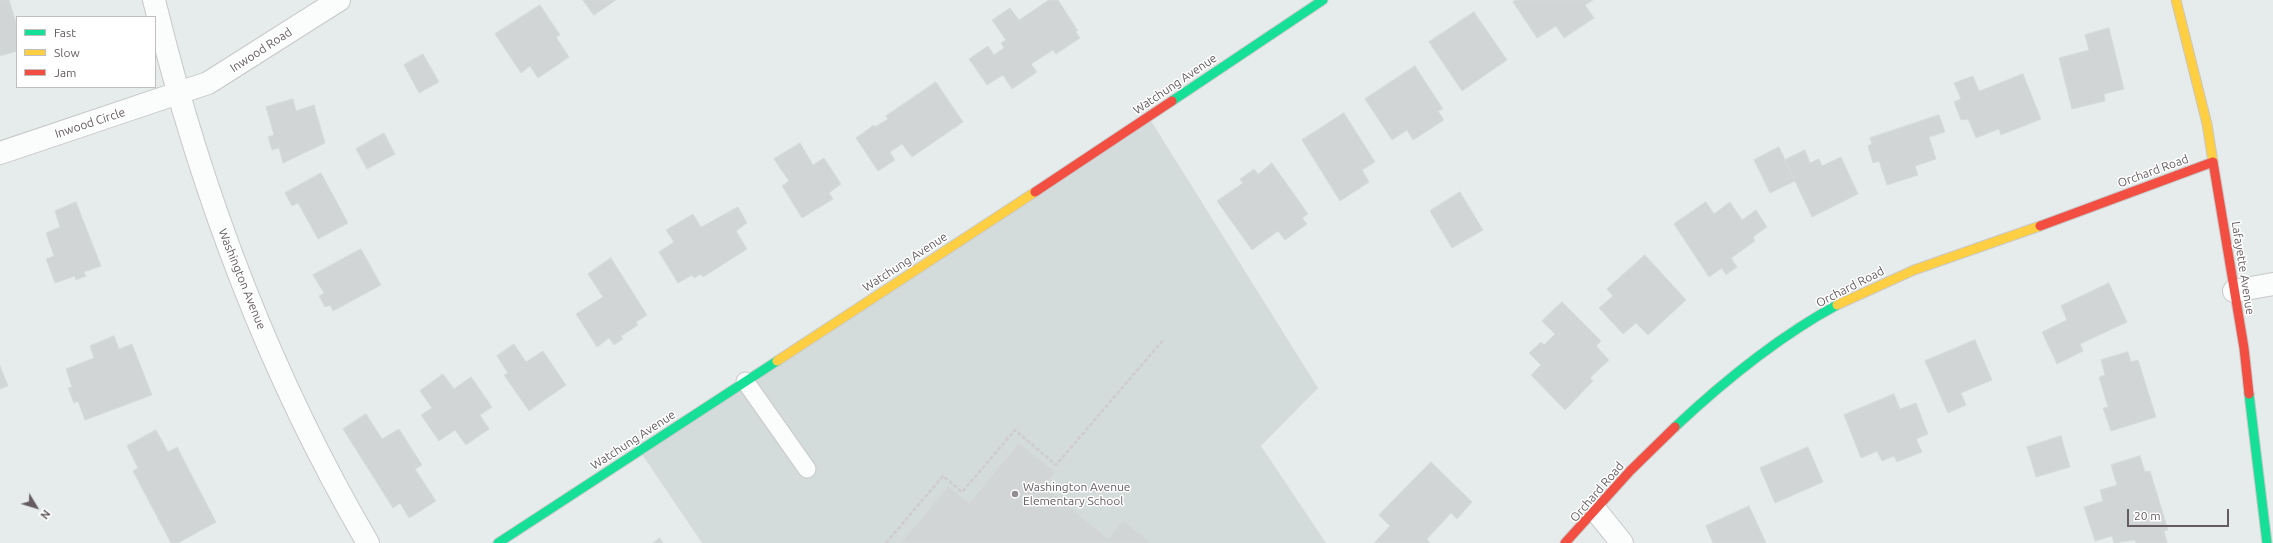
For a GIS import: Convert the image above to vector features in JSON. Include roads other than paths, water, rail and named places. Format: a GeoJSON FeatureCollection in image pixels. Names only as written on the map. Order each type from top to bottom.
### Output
{"type":"FeatureCollection","features":[{"type":"Feature","properties":{"kind":"street","name":"Washington Avenue"},"geometry":{"type":"LineString","coordinates":[[154,0],[179,94],[224,239],[286,387],[340,495],[368,543]]}},
{"type":"Feature","properties":{"kind":"street","name":"Inwood Road"},"geometry":{"type":"LineString","coordinates":[[179,94],[221,76],[339,0]]}},
{"type":"Feature","properties":{"kind":"street","name":"Watchung Avenue"},"geometry":{"type":"LineString","coordinates":[[498,543],[1088,157],[1323,0]]}},
{"type":"Feature","properties":{"kind":"street","name":"Lafayette Avenue"},"geometry":{"type":"LineString","coordinates":[[2176,0],[2207,124],[2244,348],[2267,543]]}},
{"type":"Feature","properties":{"kind":"street","name":"Inwood Circle"},"geometry":{"type":"LineString","coordinates":[[0,153],[179,94]]}},
{"type":"Feature","properties":{"kind":"street","name":"Orchard Road"},"geometry":{"type":"LineString","coordinates":[[1565,543],[1597,512],[1638,463],[1685,416],[1751,362],[1805,324],[1844,302],[1903,273],[2213,162]]}},
{"type":"Feature","properties":{"kind":"street"},"geometry":{"type":"LineString","coordinates":[[2234,291],[2273,284]]}},
{"type":"Feature","properties":{"kind":"street"},"geometry":{"type":"LineString","coordinates":[[1597,512],[1622,543]]}},
{"type":"Feature","properties":{"kind":"lane"},"geometry":{"type":"LineString","coordinates":[[745,381],[807,469]]}},
{"type":"Feature","properties":{"kind":"place","name":"Washington Avenue Elementary School"},"geometry":{"type":"Point","coordinates":[1015,494]}}]}
